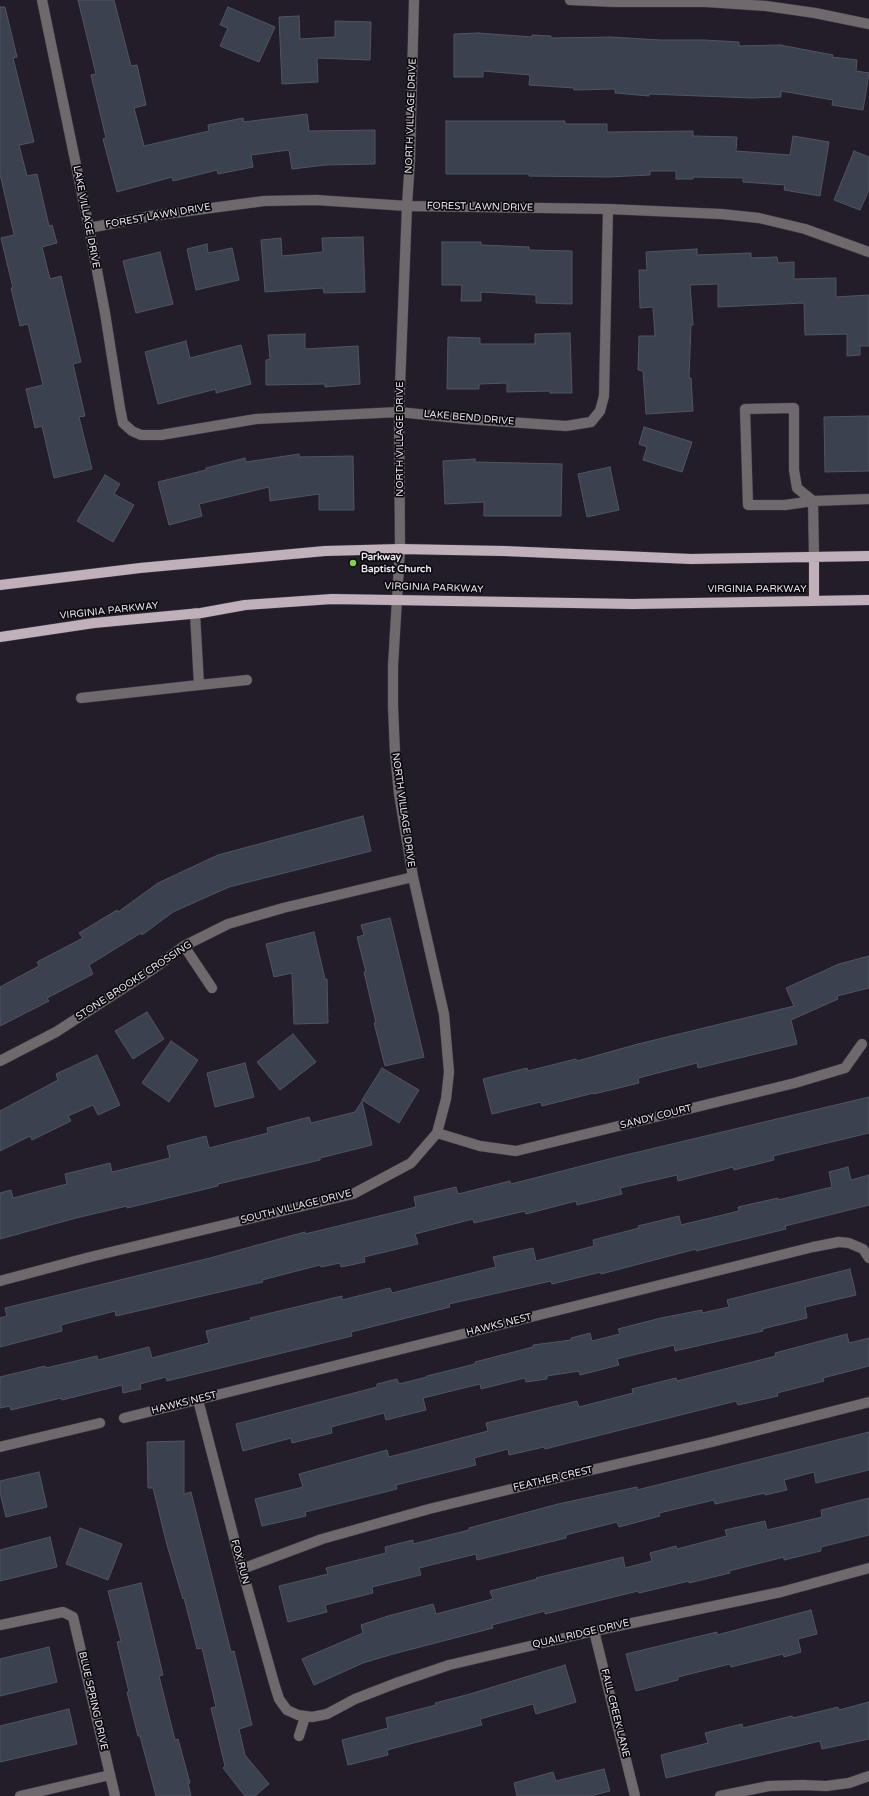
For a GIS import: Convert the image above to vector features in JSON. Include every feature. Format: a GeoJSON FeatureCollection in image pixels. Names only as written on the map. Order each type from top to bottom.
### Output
{"type":"FeatureCollection","features":[{"type":"Feature","properties":{"kind":"main road"},"geometry":{"type":"LineString","coordinates":[[0,585],[140,568],[325,551],[400,549],[504,551],[691,559],[869,556]]}},
{"type":"Feature","properties":{"kind":"main road"},"geometry":{"type":"LineString","coordinates":[[814,557],[814,601]]}},
{"type":"Feature","properties":{"kind":"main road","name":"VIRGINIA PARKWAY"},"geometry":{"type":"LineString","coordinates":[[0,637],[94,623],[195,613],[245,605],[298,600],[397,599],[542,603],[869,600]]}},
{"type":"Feature","properties":{"kind":"street","name":"LAKE VILLAGE DRIVE"},"geometry":{"type":"LineString","coordinates":[[42,0],[89,228],[123,423],[132,431]]}},
{"type":"Feature","properties":{"kind":"street","name":"NORTH VILLAGE DRIVE"},"geometry":{"type":"LineString","coordinates":[[413,878],[399,794],[395,753],[393,666],[400,549],[399,412],[410,151],[414,0]]}},
{"type":"Feature","properties":{"kind":"street"},"geometry":{"type":"LineString","coordinates":[[570,0],[615,2],[706,2],[766,6],[815,13],[869,24]]}},
{"type":"Feature","properties":{"kind":"street","name":"FOREST LAWN DRIVE"},"geometry":{"type":"LineString","coordinates":[[89,228],[151,216],[264,201],[316,200],[407,206],[608,208],[721,214],[759,218],[805,229],[869,252]]}},
{"type":"Feature","properties":{"kind":"street","name":"LAKE BEND DRIVE"},"geometry":{"type":"LineString","coordinates":[[132,431],[141,435],[161,435],[256,419],[399,412],[466,419],[566,426],[591,422],[600,411],[604,396],[608,208]]}},
{"type":"Feature","properties":{"kind":"street"},"geometry":{"type":"LineString","coordinates":[[814,557],[813,501],[797,488],[794,470],[794,408],[745,409],[748,504],[785,505],[813,501],[869,499]]}},
{"type":"Feature","properties":{"kind":"street"},"geometry":{"type":"LineString","coordinates":[[195,613],[199,686]]}},
{"type":"Feature","properties":{"kind":"street"},"geometry":{"type":"LineString","coordinates":[[81,698],[247,680]]}},
{"type":"Feature","properties":{"kind":"street","name":"STONE BROOKE CROSSING"},"geometry":{"type":"LineString","coordinates":[[0,1061],[56,1032],[153,969],[184,946],[228,924],[283,908],[413,878]]}},
{"type":"Feature","properties":{"kind":"street","name":"SOUTH VILLAGE DRIVE"},"geometry":{"type":"LineString","coordinates":[[0,1281],[90,1257],[353,1194],[411,1163],[437,1133],[446,1099],[449,1072],[444,1014],[413,878]]}},
{"type":"Feature","properties":{"kind":"street"},"geometry":{"type":"LineString","coordinates":[[184,946],[212,988]]}},
{"type":"Feature","properties":{"kind":"street","name":"SANDY COURT"},"geometry":{"type":"LineString","coordinates":[[437,1133],[480,1146],[516,1151],[795,1083],[845,1068],[862,1044]]}},
{"type":"Feature","properties":{"kind":"street","name":"HAWKS NEST"},"geometry":{"type":"LineString","coordinates":[[124,1418],[813,1247],[839,1242],[849,1243],[863,1249],[869,1258]]}},
{"type":"Feature","properties":{"kind":"street","name":"FOX RUN"},"geometry":{"type":"LineString","coordinates":[[198,1400],[242,1569],[279,1699],[287,1710],[302,1716]]}},
{"type":"Feature","properties":{"kind":"street","name":"FEATHER CREST"},"geometry":{"type":"LineString","coordinates":[[242,1569],[322,1539],[429,1509],[712,1442],[869,1402]]}},
{"type":"Feature","properties":{"kind":"street"},"geometry":{"type":"LineString","coordinates":[[0,1447],[100,1424]]}},
{"type":"Feature","properties":{"kind":"street","name":"QUAIL RIDGE DRIVE"},"geometry":{"type":"LineString","coordinates":[[302,1716],[328,1714],[362,1696],[449,1665],[594,1631],[781,1592],[869,1568]]}},
{"type":"Feature","properties":{"kind":"street","name":"BLUE SPRING DRIVE"},"geometry":{"type":"LineString","coordinates":[[0,1625],[63,1612],[73,1617],[115,1796]]}},
{"type":"Feature","properties":{"kind":"street","name":"FALL CREEK LANE"},"geometry":{"type":"LineString","coordinates":[[594,1631],[635,1796]]}},
{"type":"Feature","properties":{"kind":"street"},"geometry":{"type":"LineString","coordinates":[[299,1736],[302,1716]]}},
{"type":"Feature","properties":{"kind":"street"},"geometry":{"type":"LineString","coordinates":[[20,1796],[110,1775]]}},
{"type":"Feature","properties":{"kind":"street"},"geometry":{"type":"LineString","coordinates":[[720,1796],[769,1786],[826,1786],[849,1782],[869,1776]]}},
{"type":"Feature","properties":{"kind":"building"},"geometry":{"type":"Polygon","coordinates":[[[78,0],[114,0],[131,66],[137,65],[146,105],[134,108],[144,146],[209,131],[208,125],[243,118],[244,122],[307,114],[309,131],[375,130],[375,164],[325,165],[292,169],[289,150],[251,155],[253,167],[218,174],[217,170],[173,181],[172,177],[117,192],[103,139],[106,138],[91,75],[96,74],[78,0]]]}},
{"type":"Feature","properties":{"kind":"building"},"geometry":{"type":"Polygon","coordinates":[[[0,7],[5,7],[17,57],[13,58],[34,142],[19,145],[27,176],[37,174],[49,226],[52,225],[57,243],[42,247],[50,279],[61,276],[81,362],[73,364],[85,416],[79,417],[92,469],[54,478],[42,426],[35,428],[26,389],[43,385],[28,324],[20,326],[1,238],[14,235],[0,174],[0,7]]]}},
{"type":"Feature","properties":{"kind":"building"},"geometry":{"type":"Polygon","coordinates":[[[228,7],[275,27],[259,62],[220,46],[228,28],[220,25],[228,7]]]}},
{"type":"Feature","properties":{"kind":"building"},"geometry":{"type":"Polygon","coordinates":[[[299,16],[300,39],[335,37],[335,21],[371,22],[370,60],[317,58],[318,82],[282,84],[279,17],[299,16]]]}},
{"type":"Feature","properties":{"kind":"building"},"geometry":{"type":"Polygon","coordinates":[[[478,33],[532,37],[532,35],[551,36],[551,38],[611,37],[660,40],[704,40],[739,42],[739,46],[780,45],[833,55],[832,57],[857,60],[856,71],[869,73],[863,110],[832,105],[833,100],[781,91],[781,97],[751,98],[649,94],[649,96],[615,93],[615,89],[574,90],[574,88],[529,85],[530,75],[483,71],[483,77],[454,77],[454,34],[478,33]]]}},
{"type":"Feature","properties":{"kind":"building"},"geometry":{"type":"Polygon","coordinates":[[[446,121],[565,121],[565,124],[607,124],[607,132],[693,131],[693,136],[737,137],[736,151],[790,155],[793,136],[829,142],[820,196],[784,190],[785,185],[743,182],[743,178],[693,177],[693,179],[676,179],[676,171],[650,171],[650,175],[607,177],[529,176],[529,174],[446,174],[446,121]]]}},
{"type":"Feature","properties":{"kind":"building"},"geometry":{"type":"Polygon","coordinates":[[[854,151],[869,157],[869,190],[860,210],[834,200],[854,151]]]}},
{"type":"Feature","properties":{"kind":"building"},"geometry":{"type":"Polygon","coordinates":[[[363,237],[365,292],[324,293],[323,288],[265,292],[261,240],[281,238],[282,256],[323,252],[322,238],[363,237]]]}},
{"type":"Feature","properties":{"kind":"building"},"geometry":{"type":"Polygon","coordinates":[[[442,242],[481,242],[481,245],[529,247],[529,250],[572,251],[572,304],[536,303],[536,295],[481,292],[481,301],[461,301],[462,285],[442,285],[442,242]]]}},
{"type":"Feature","properties":{"kind":"building"},"geometry":{"type":"Polygon","coordinates":[[[207,244],[208,253],[232,248],[239,280],[196,290],[187,249],[207,244]]]}},
{"type":"Feature","properties":{"kind":"building"},"geometry":{"type":"Polygon","coordinates":[[[697,249],[697,255],[751,253],[751,258],[777,257],[778,263],[794,262],[794,279],[836,278],[836,297],[869,295],[869,346],[860,346],[860,355],[847,356],[847,334],[805,335],[804,303],[718,307],[718,284],[690,285],[693,325],[691,325],[689,378],[691,378],[693,411],[646,414],[643,371],[638,370],[639,336],[655,336],[653,307],[640,308],[639,270],[647,270],[646,252],[697,249]]]}},
{"type":"Feature","properties":{"kind":"building"},"geometry":{"type":"Polygon","coordinates":[[[160,252],[173,304],[136,313],[123,261],[160,252]]]}},
{"type":"Feature","properties":{"kind":"building"},"geometry":{"type":"Polygon","coordinates":[[[570,333],[572,393],[550,393],[550,391],[507,392],[507,383],[479,384],[479,389],[447,389],[448,337],[480,338],[480,344],[535,344],[535,334],[570,333]]]}},
{"type":"Feature","properties":{"kind":"building"},"geometry":{"type":"Polygon","coordinates":[[[305,334],[305,349],[358,346],[360,384],[325,387],[325,384],[266,385],[266,360],[270,359],[268,335],[305,334]]]}},
{"type":"Feature","properties":{"kind":"building"},"geometry":{"type":"Polygon","coordinates":[[[186,341],[190,358],[241,345],[251,384],[216,393],[216,389],[158,404],[145,352],[186,341]]]}},
{"type":"Feature","properties":{"kind":"building"},"geometry":{"type":"Polygon","coordinates":[[[869,416],[869,471],[825,472],[824,417],[869,416]]]}},
{"type":"Feature","properties":{"kind":"building"},"geometry":{"type":"Polygon","coordinates":[[[644,427],[692,442],[682,472],[643,460],[647,447],[639,444],[644,427]]]}},
{"type":"Feature","properties":{"kind":"building"},"geometry":{"type":"Polygon","coordinates":[[[299,454],[299,457],[353,456],[354,510],[319,510],[319,494],[270,501],[269,487],[199,504],[202,516],[169,525],[158,482],[245,458],[246,462],[299,454]]]}},
{"type":"Feature","properties":{"kind":"building"},"geometry":{"type":"Polygon","coordinates":[[[475,459],[475,462],[562,464],[561,516],[484,516],[484,502],[445,504],[443,461],[475,459]]]}},
{"type":"Feature","properties":{"kind":"building"},"geometry":{"type":"Polygon","coordinates":[[[610,467],[619,510],[587,517],[578,474],[610,467]]]}},
{"type":"Feature","properties":{"kind":"building"},"geometry":{"type":"Polygon","coordinates":[[[105,475],[120,484],[114,494],[134,505],[113,542],[77,521],[105,475]]]}},
{"type":"Feature","properties":{"kind":"building"},"geometry":{"type":"Polygon","coordinates":[[[363,816],[371,851],[229,887],[173,912],[142,935],[141,933],[89,965],[93,974],[47,998],[49,1001],[0,1026],[0,987],[39,966],[37,962],[83,938],[79,933],[117,910],[118,912],[158,883],[218,855],[363,816]]]}},
{"type":"Feature","properties":{"kind":"building"},"geometry":{"type":"Polygon","coordinates":[[[390,918],[424,1057],[385,1066],[374,1023],[376,1023],[364,972],[366,972],[357,937],[364,935],[361,925],[390,918]]]}},
{"type":"Feature","properties":{"kind":"building"},"geometry":{"type":"Polygon","coordinates":[[[314,932],[325,979],[327,979],[328,1023],[294,1024],[292,973],[274,977],[266,944],[314,932]]]}},
{"type":"Feature","properties":{"kind":"building"},"geometry":{"type":"Polygon","coordinates":[[[869,956],[869,988],[837,996],[838,999],[791,1020],[797,1044],[698,1068],[697,1063],[638,1078],[639,1083],[542,1106],[541,1102],[492,1114],[483,1079],[527,1068],[528,1071],[576,1059],[577,1061],[638,1044],[794,1006],[786,988],[839,964],[869,956]]]}},
{"type":"Feature","properties":{"kind":"building"},"geometry":{"type":"Polygon","coordinates":[[[147,1012],[164,1039],[133,1059],[115,1031],[147,1012]]]}},
{"type":"Feature","properties":{"kind":"building"},"geometry":{"type":"Polygon","coordinates":[[[293,1034],[316,1062],[280,1090],[257,1062],[293,1034]]]}},
{"type":"Feature","properties":{"kind":"building"},"geometry":{"type":"Polygon","coordinates":[[[171,1041],[198,1060],[169,1102],[142,1083],[171,1041]]]}},
{"type":"Feature","properties":{"kind":"building"},"geometry":{"type":"Polygon","coordinates":[[[97,1055],[120,1105],[98,1115],[93,1105],[68,1116],[71,1121],[32,1140],[30,1136],[0,1151],[0,1111],[58,1080],[56,1074],[97,1055]]]}},
{"type":"Feature","properties":{"kind":"building"},"geometry":{"type":"Polygon","coordinates":[[[245,1063],[254,1097],[215,1107],[207,1073],[245,1063]]]}},
{"type":"Feature","properties":{"kind":"building"},"geometry":{"type":"Polygon","coordinates":[[[382,1068],[419,1090],[399,1123],[362,1100],[382,1068]]]}},
{"type":"Feature","properties":{"kind":"building"},"geometry":{"type":"Polygon","coordinates":[[[869,1097],[869,1133],[773,1156],[774,1160],[734,1170],[733,1167],[678,1181],[677,1175],[620,1188],[622,1194],[577,1205],[576,1201],[526,1214],[525,1211],[474,1223],[473,1219],[415,1234],[418,1244],[364,1257],[365,1262],[341,1267],[340,1263],[321,1267],[320,1265],[262,1280],[263,1282],[116,1316],[115,1311],[61,1325],[62,1331],[0,1347],[0,1318],[7,1316],[5,1308],[210,1258],[305,1232],[305,1234],[416,1207],[414,1197],[456,1187],[458,1194],[510,1181],[511,1184],[869,1097]]]}},
{"type":"Feature","properties":{"kind":"building"},"geometry":{"type":"Polygon","coordinates":[[[362,1101],[372,1145],[320,1158],[320,1160],[218,1184],[218,1186],[127,1208],[127,1206],[76,1218],[0,1239],[0,1193],[11,1190],[13,1198],[67,1184],[65,1174],[110,1163],[112,1172],[170,1158],[167,1146],[206,1136],[209,1148],[268,1133],[267,1128],[309,1117],[311,1123],[355,1112],[362,1101]]]}},
{"type":"Feature","properties":{"kind":"building"},"geometry":{"type":"Polygon","coordinates":[[[848,1167],[851,1180],[869,1175],[869,1205],[785,1226],[786,1229],[696,1251],[696,1249],[601,1274],[601,1272],[552,1284],[551,1281],[449,1304],[450,1307],[351,1332],[352,1336],[167,1381],[166,1377],[140,1384],[141,1389],[123,1393],[122,1385],[62,1400],[61,1398],[11,1410],[10,1406],[0,1408],[0,1377],[45,1366],[46,1368],[97,1356],[98,1360],[149,1347],[152,1358],[209,1343],[206,1331],[251,1320],[250,1318],[342,1296],[342,1300],[390,1288],[392,1293],[496,1267],[493,1257],[533,1248],[536,1261],[594,1246],[593,1240],[639,1228],[638,1226],[679,1216],[681,1225],[739,1211],[738,1207],[778,1198],[778,1200],[832,1187],[829,1172],[848,1167]]]}},
{"type":"Feature","properties":{"kind":"building"},"geometry":{"type":"Polygon","coordinates":[[[850,1269],[856,1295],[805,1307],[807,1318],[762,1329],[763,1331],[675,1351],[674,1345],[617,1359],[619,1365],[580,1375],[579,1371],[547,1376],[547,1379],[526,1382],[525,1378],[481,1389],[480,1384],[423,1398],[426,1410],[386,1420],[384,1413],[331,1427],[332,1433],[292,1443],[291,1438],[243,1451],[236,1424],[377,1387],[377,1384],[397,1379],[399,1384],[427,1377],[475,1364],[475,1362],[533,1347],[533,1345],[571,1340],[571,1338],[590,1333],[592,1341],[620,1334],[618,1329],[661,1318],[702,1310],[702,1313],[729,1307],[727,1300],[850,1269]]]}},
{"type":"Feature","properties":{"kind":"building"},"geometry":{"type":"Polygon","coordinates":[[[847,1334],[849,1343],[869,1338],[869,1366],[823,1378],[824,1381],[777,1393],[778,1396],[738,1405],[736,1401],[545,1449],[544,1447],[509,1455],[508,1449],[474,1458],[476,1465],[396,1485],[397,1489],[305,1512],[306,1516],[262,1526],[255,1499],[303,1487],[299,1474],[387,1450],[389,1457],[488,1431],[486,1423],[577,1401],[579,1407],[633,1393],[632,1389],[676,1378],[677,1381],[776,1356],[775,1353],[847,1334]]]}},
{"type":"Feature","properties":{"kind":"building"},"geometry":{"type":"Polygon","coordinates":[[[869,1432],[869,1470],[816,1483],[814,1472],[784,1480],[787,1490],[765,1495],[765,1493],[715,1504],[714,1500],[659,1513],[660,1516],[619,1527],[617,1522],[566,1535],[566,1538],[477,1560],[476,1554],[419,1568],[421,1575],[372,1587],[373,1593],[325,1605],[327,1612],[288,1622],[279,1586],[328,1574],[326,1568],[386,1553],[385,1547],[413,1540],[413,1544],[469,1530],[469,1528],[558,1504],[637,1487],[637,1490],[869,1432]]]}},
{"type":"Feature","properties":{"kind":"building"},"geometry":{"type":"Polygon","coordinates":[[[184,1441],[184,1494],[191,1492],[231,1652],[234,1651],[252,1725],[239,1729],[245,1755],[269,1784],[255,1796],[245,1796],[223,1768],[225,1766],[211,1708],[216,1707],[202,1648],[197,1649],[184,1598],[183,1599],[167,1545],[153,1488],[148,1488],[147,1442],[184,1441]]]}},
{"type":"Feature","properties":{"kind":"building"},"geometry":{"type":"Polygon","coordinates":[[[39,1472],[47,1507],[6,1517],[0,1493],[0,1481],[39,1472]]]}},
{"type":"Feature","properties":{"kind":"building"},"geometry":{"type":"Polygon","coordinates":[[[869,1498],[869,1535],[821,1547],[821,1551],[784,1560],[784,1557],[689,1583],[689,1581],[639,1593],[638,1591],[545,1614],[545,1611],[492,1625],[493,1628],[363,1663],[314,1685],[302,1659],[363,1633],[361,1625],[388,1616],[433,1604],[436,1614],[493,1599],[490,1591],[537,1579],[536,1578],[623,1557],[625,1568],[652,1561],[650,1553],[676,1546],[677,1549],[727,1536],[725,1530],[765,1521],[767,1530],[822,1517],[821,1510],[869,1498]]]}},
{"type":"Feature","properties":{"kind":"building"},"geometry":{"type":"Polygon","coordinates":[[[80,1528],[122,1544],[108,1580],[66,1564],[80,1528]]]}},
{"type":"Feature","properties":{"kind":"building"},"geometry":{"type":"Polygon","coordinates":[[[50,1537],[57,1567],[0,1581],[0,1550],[50,1537]]]}},
{"type":"Feature","properties":{"kind":"building"},"geometry":{"type":"Polygon","coordinates":[[[141,1583],[163,1675],[159,1676],[175,1740],[178,1739],[190,1783],[188,1783],[191,1796],[156,1796],[140,1736],[138,1736],[127,1692],[129,1692],[117,1642],[121,1641],[108,1591],[141,1583]]]}},
{"type":"Feature","properties":{"kind":"building"},"geometry":{"type":"Polygon","coordinates":[[[811,1610],[817,1634],[798,1639],[801,1652],[784,1657],[783,1654],[731,1667],[730,1664],[678,1677],[678,1680],[636,1691],[626,1654],[717,1632],[717,1635],[811,1610]]]}},
{"type":"Feature","properties":{"kind":"building"},"geometry":{"type":"Polygon","coordinates":[[[49,1647],[57,1682],[0,1696],[0,1659],[49,1647]]]}},
{"type":"Feature","properties":{"kind":"building"},"geometry":{"type":"Polygon","coordinates":[[[565,1665],[576,1702],[536,1714],[533,1704],[480,1719],[482,1725],[387,1750],[388,1755],[348,1765],[342,1740],[388,1728],[386,1718],[436,1705],[435,1703],[565,1665]]]}},
{"type":"Feature","properties":{"kind":"building"},"geometry":{"type":"Polygon","coordinates":[[[869,1702],[869,1739],[822,1749],[820,1741],[666,1778],[661,1755],[708,1743],[705,1733],[742,1724],[743,1728],[838,1707],[839,1710],[869,1702]]]}},
{"type":"Feature","properties":{"kind":"building"},"geometry":{"type":"Polygon","coordinates":[[[69,1709],[77,1744],[0,1762],[0,1726],[69,1709]]]}},
{"type":"Feature","properties":{"kind":"building"},"geometry":{"type":"Polygon","coordinates":[[[604,1769],[610,1791],[590,1796],[517,1796],[514,1783],[553,1772],[556,1781],[604,1769]]]}},
{"type":"Feature","properties":{"kind":"place","name":"Parkway Baptist Church"},"geometry":{"type":"Point","coordinates":[353,563]}}]}
